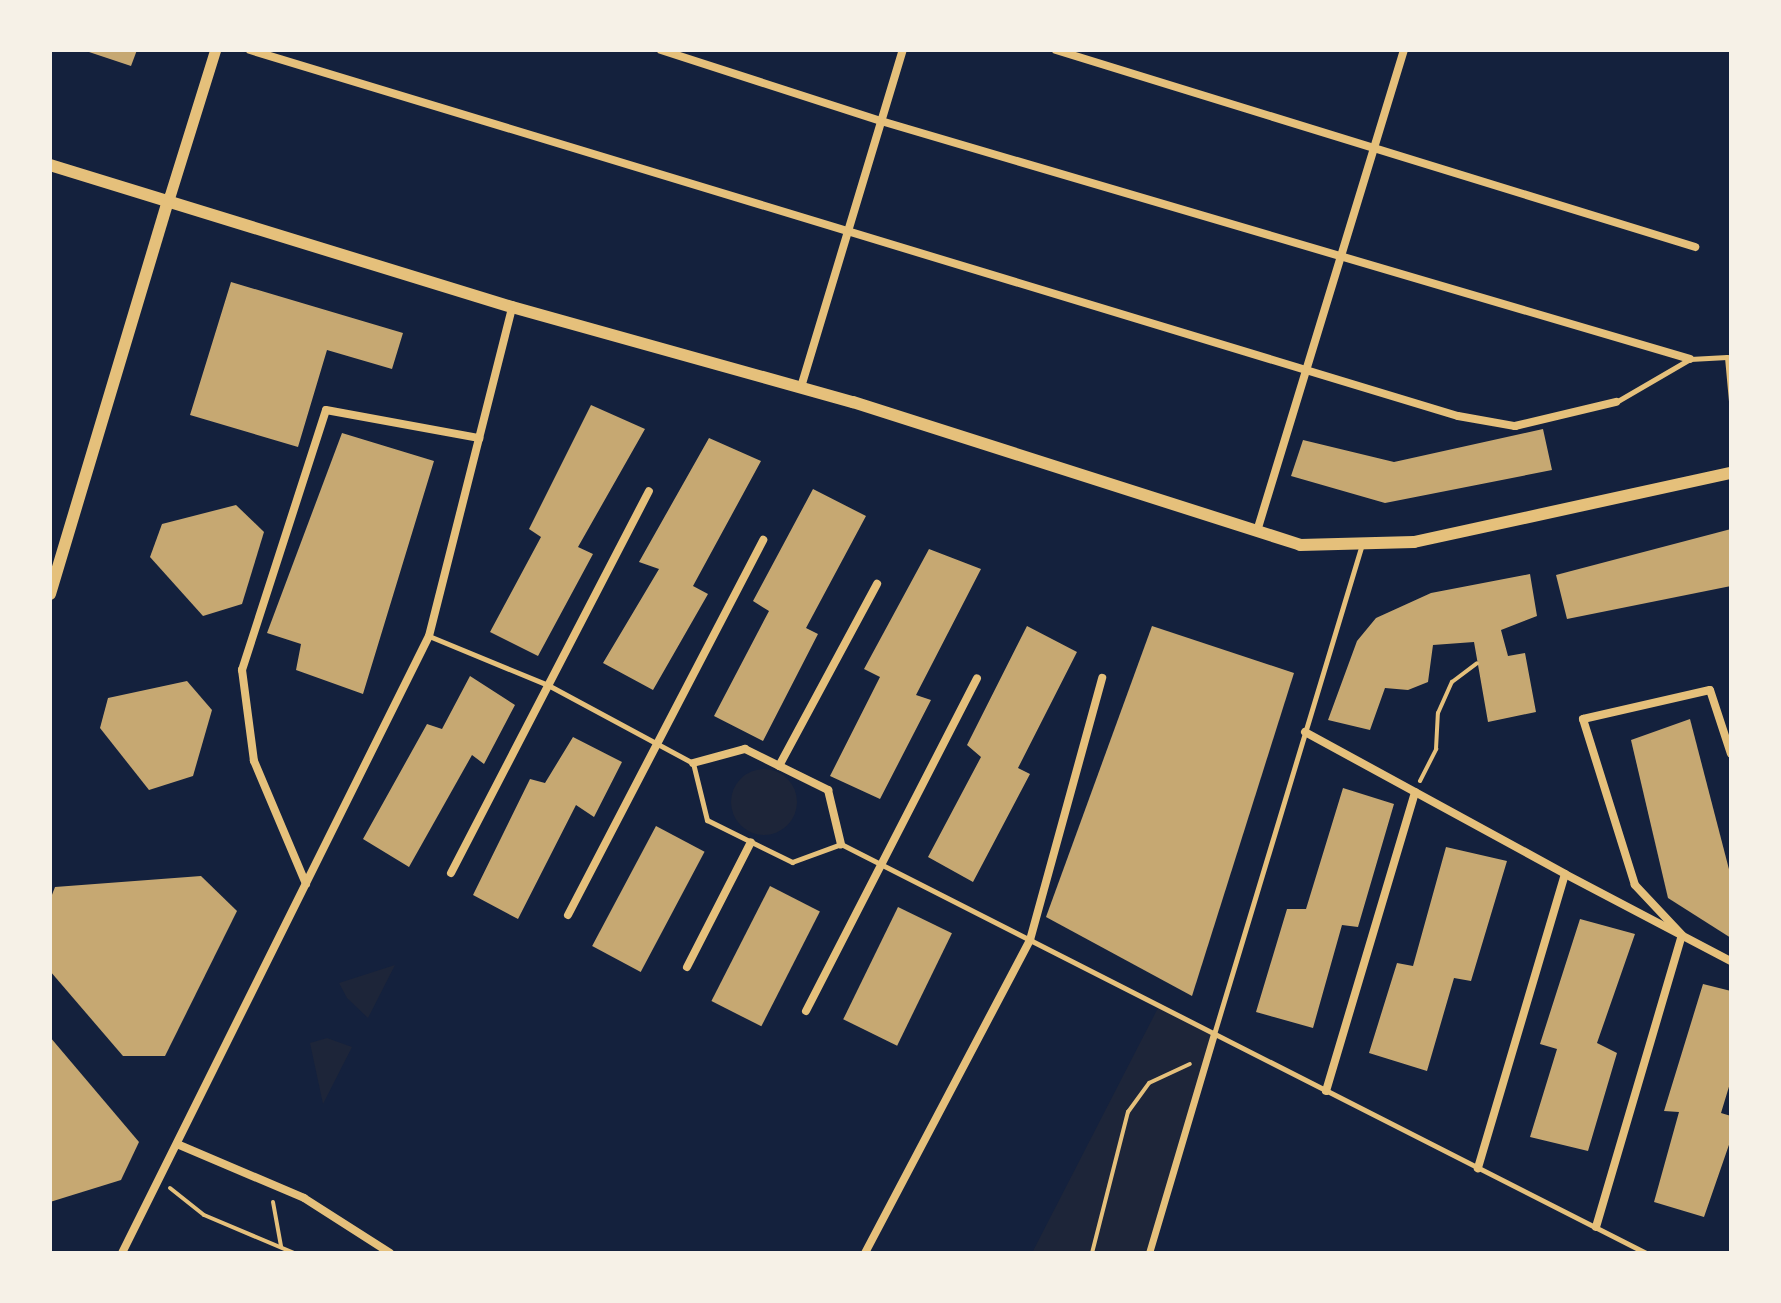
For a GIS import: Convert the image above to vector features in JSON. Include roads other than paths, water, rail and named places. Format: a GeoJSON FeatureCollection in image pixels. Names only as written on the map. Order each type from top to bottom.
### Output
{"type":"FeatureCollection","features":[{"type":"Feature","properties":{"kind":"main road"},"geometry":{"type":"LineString","coordinates":[[50,165],[169,198],[512,307],[801,387],[1300,545],[1414,542],[1731,473]]}},
{"type":"Feature","properties":{"kind":"main road"},"geometry":{"type":"LineString","coordinates":[[50,594],[169,198]]}},
{"type":"Feature","properties":{"kind":"street"},"geometry":{"type":"LineString","coordinates":[[169,198],[215,50]]}},
{"type":"Feature","properties":{"kind":"street"},"geometry":{"type":"LineString","coordinates":[[250,50],[1458,416],[1515,426],[1616,402]]}},
{"type":"Feature","properties":{"kind":"street"},"geometry":{"type":"LineString","coordinates":[[661,50],[881,121],[1690,359]]}},
{"type":"Feature","properties":{"kind":"street"},"geometry":{"type":"LineString","coordinates":[[801,387],[903,50]]}},
{"type":"Feature","properties":{"kind":"street"},"geometry":{"type":"LineString","coordinates":[[1056,50],[1695,247]]}},
{"type":"Feature","properties":{"kind":"street"},"geometry":{"type":"LineString","coordinates":[[1257,531],[1404,50]]}},
{"type":"Feature","properties":{"kind":"street"},"geometry":{"type":"LineString","coordinates":[[122,1253],[429,636],[512,307]]}},
{"type":"Feature","properties":{"kind":"street"},"geometry":{"type":"LineString","coordinates":[[306,884],[254,761],[242,670],[326,410],[479,438]]}},
{"type":"Feature","properties":{"kind":"street"},"geometry":{"type":"LineString","coordinates":[[451,873],[649,491]]}},
{"type":"Feature","properties":{"kind":"street"},"geometry":{"type":"LineString","coordinates":[[568,915],[763,540]]}},
{"type":"Feature","properties":{"kind":"street"},"geometry":{"type":"LineString","coordinates":[[779,766],[877,584]]}},
{"type":"Feature","properties":{"kind":"street"},"geometry":{"type":"LineString","coordinates":[[806,1011],[977,678]]}},
{"type":"Feature","properties":{"kind":"street"},"geometry":{"type":"LineString","coordinates":[[865,1253],[1030,940],[1102,678]]}},
{"type":"Feature","properties":{"kind":"street"},"geometry":{"type":"LineString","coordinates":[[1682,935],[1635,885],[1583,719],[1710,690],[1731,754]]}},
{"type":"Feature","properties":{"kind":"street"},"geometry":{"type":"LineString","coordinates":[[1305,732],[1731,961]]}},
{"type":"Feature","properties":{"kind":"street"},"geometry":{"type":"LineString","coordinates":[[693,763],[745,749],[828,790],[841,844]]}},
{"type":"Feature","properties":{"kind":"street"},"geometry":{"type":"LineString","coordinates":[[1326,1091],[1415,792]]}},
{"type":"Feature","properties":{"kind":"street"},"geometry":{"type":"LineString","coordinates":[[687,967],[751,842]]}},
{"type":"Feature","properties":{"kind":"street"},"geometry":{"type":"LineString","coordinates":[[1478,1168],[1565,874]]}},
{"type":"Feature","properties":{"kind":"street"},"geometry":{"type":"LineString","coordinates":[[1596,1227],[1682,935]]}},
{"type":"Feature","properties":{"kind":"street"},"geometry":{"type":"LineString","coordinates":[[1149,1253],[1214,1034]]}},
{"type":"Feature","properties":{"kind":"street"},"geometry":{"type":"LineString","coordinates":[[177,1144],[274,1185],[390,1253]]}},
{"type":"Feature","properties":{"kind":"lane"},"geometry":{"type":"LineString","coordinates":[[1616,402],[1690,359],[1727,357],[1731,401]]}},
{"type":"Feature","properties":{"kind":"lane"},"geometry":{"type":"LineString","coordinates":[[1214,1034],[1362,543]]}},
{"type":"Feature","properties":{"kind":"lane"},"geometry":{"type":"LineString","coordinates":[[429,636],[548,685],[693,763],[707,820],[792,862],[841,844],[1646,1253]]}}]}
